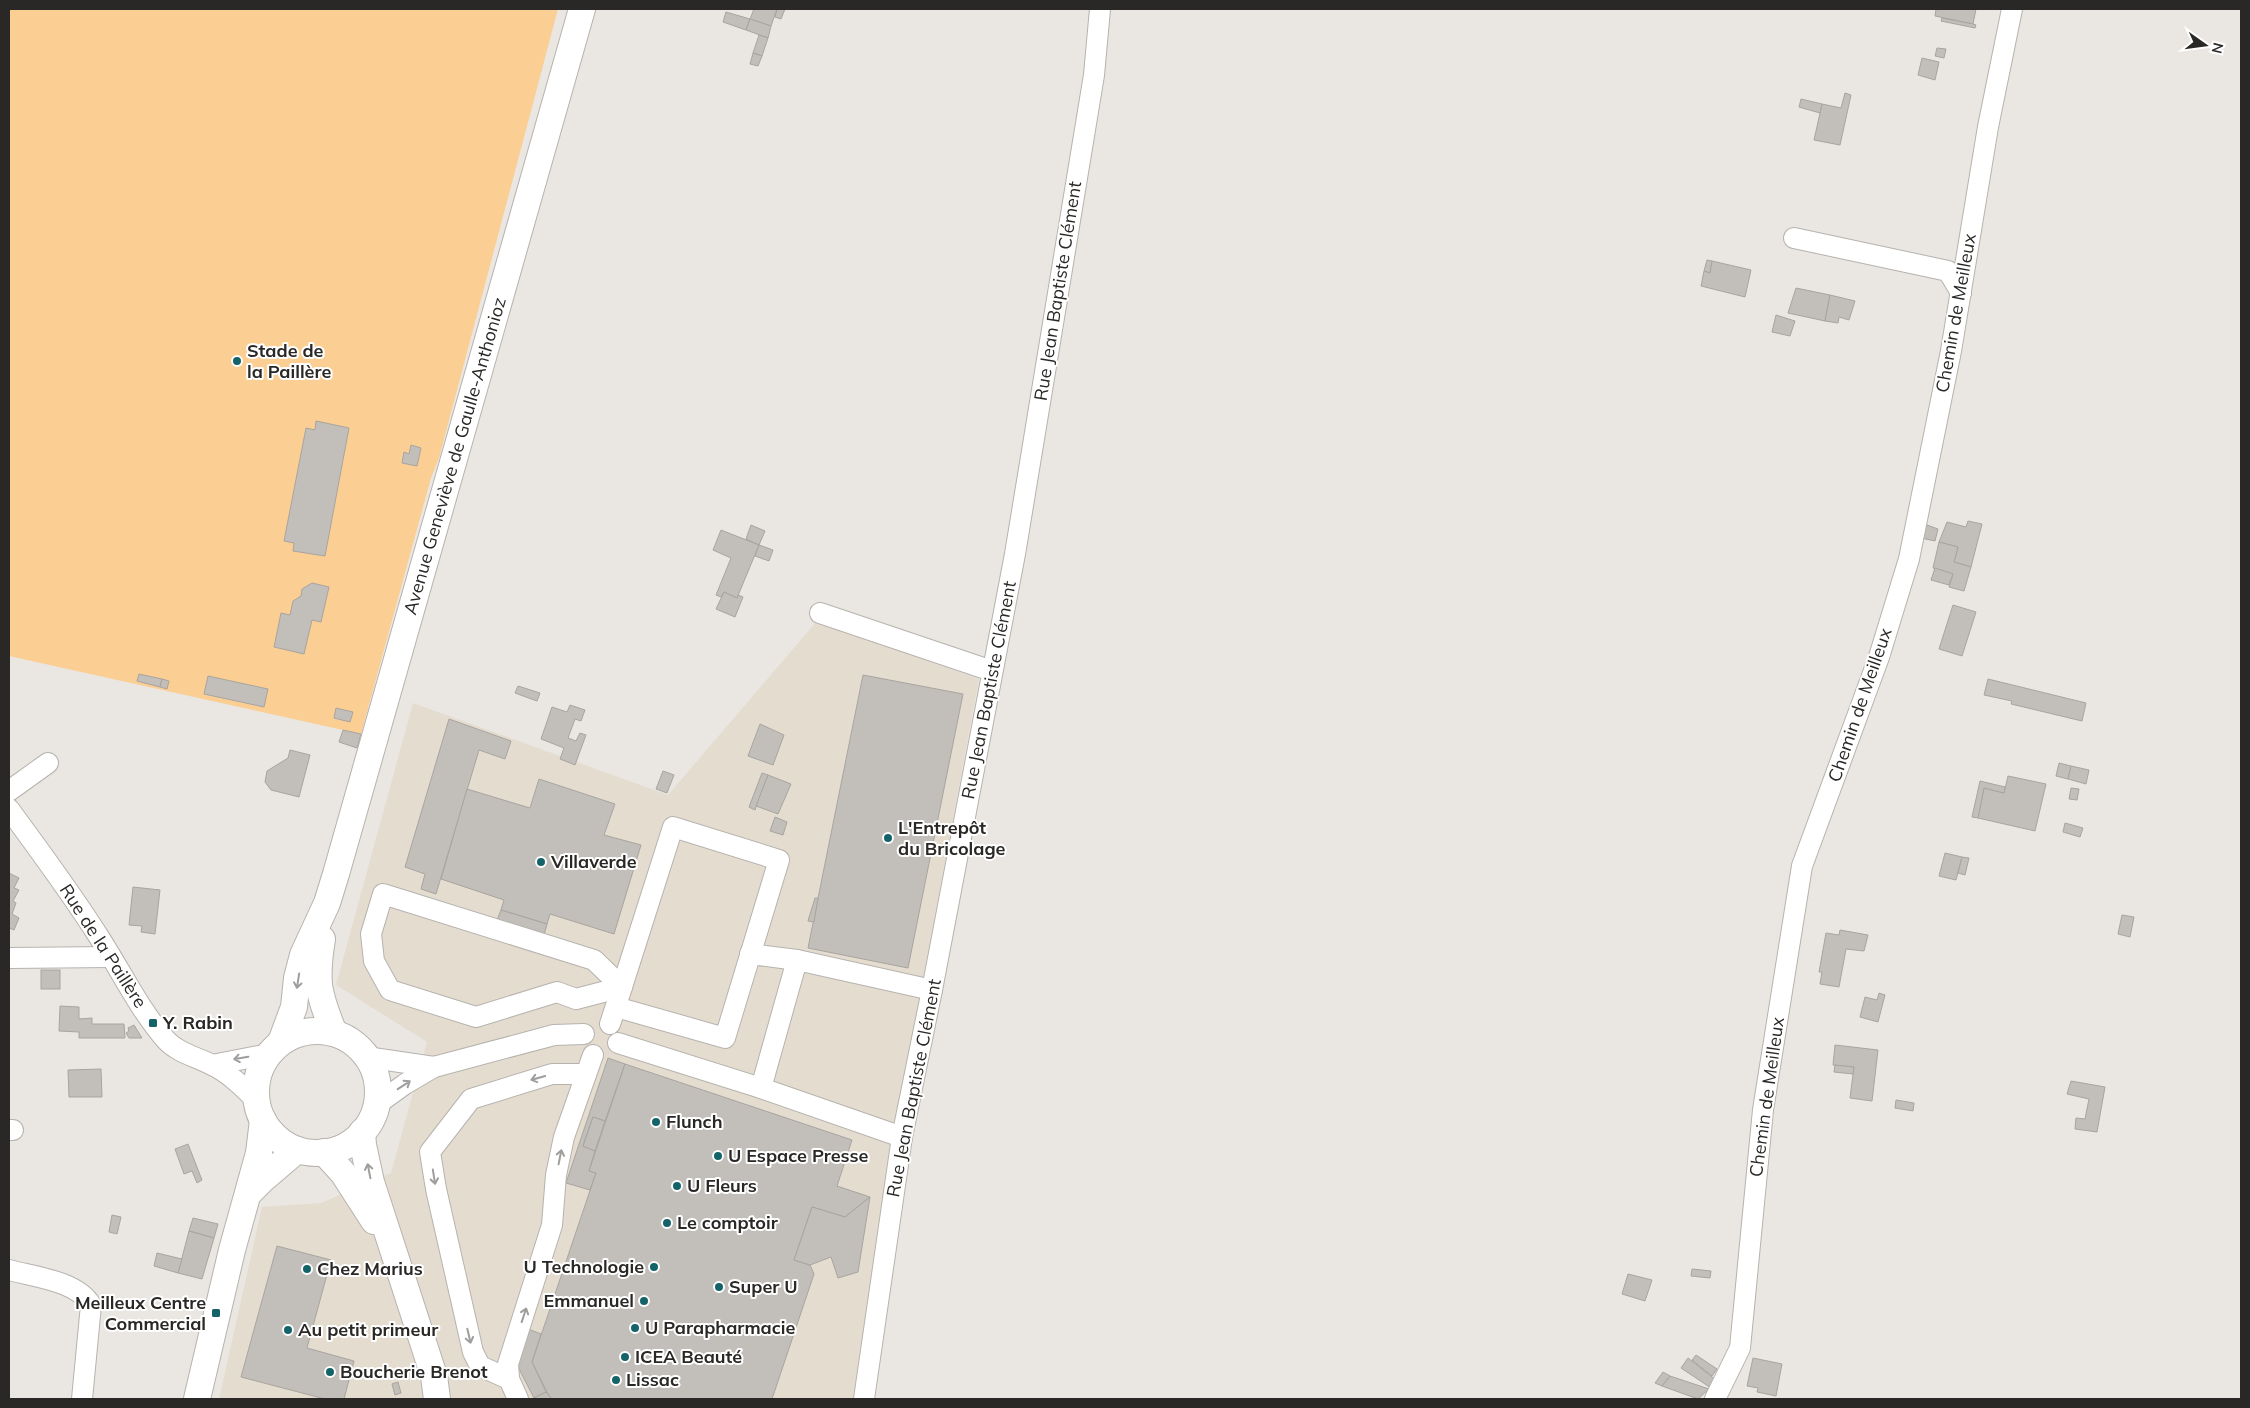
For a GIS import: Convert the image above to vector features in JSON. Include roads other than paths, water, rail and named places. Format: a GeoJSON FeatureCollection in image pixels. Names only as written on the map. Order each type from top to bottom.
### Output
{"type":"FeatureCollection","features":[{"type":"Feature","properties":{"kind":"main road","name":"Avenue Geneviève de Gaulle-Anthonioz"},"geometry":{"type":"LineString","coordinates":[[334,1033],[321,999],[317,982],[318,962],[327,903],[582,9]]}},
{"type":"Feature","properties":{"kind":"main road","name":"Avenue Geneviève de Gaulle-Anthonioz"},"geometry":{"type":"LineString","coordinates":[[275,1048],[294,1006],[297,978],[304,955],[327,903]]}},
{"type":"Feature","properties":{"kind":"main road"},"geometry":{"type":"LineString","coordinates":[[197,1399],[203,1365],[246,1197],[260,1153],[260,1110],[256,1084],[261,1068],[275,1048],[307,1032],[321,1031],[334,1033],[357,1046],[366,1056],[374,1072],[377,1088],[376,1105],[371,1119],[362,1132],[351,1142],[338,1148],[324,1152],[297,1150],[284,1143],[272,1133],[260,1110]]}},
{"type":"Feature","properties":{"kind":"main road"},"geometry":{"type":"LineString","coordinates":[[362,1132],[371,1182],[436,1388],[449,1399]]}},
{"type":"Feature","properties":{"kind":"main road"},"geometry":{"type":"LineString","coordinates":[[246,1197],[263,1179],[297,1150]]}},
{"type":"Feature","properties":{"kind":"main road"},"geometry":{"type":"LineString","coordinates":[[324,1152],[343,1173],[393,1251]]}},
{"type":"Feature","properties":{"kind":"street","name":"Rue Jean Baptiste Clément"},"geometry":{"type":"LineString","coordinates":[[864,1399],[902,1137],[1015,554],[1094,75],[1100,9]]}},
{"type":"Feature","properties":{"kind":"street","name":"Chemin de Meilleux"},"geometry":{"type":"LineString","coordinates":[[1715,1399],[1740,1348],[1763,1110],[1802,866],[1879,657],[1909,559],[1961,293],[1988,128],[2012,9]]}},
{"type":"Feature","properties":{"kind":"street"},"geometry":{"type":"LineString","coordinates":[[1794,238],[1948,271],[1961,293]]}},
{"type":"Feature","properties":{"kind":"street"},"geometry":{"type":"LineString","coordinates":[[820,613],[992,671]]}},
{"type":"Feature","properties":{"kind":"street"},"geometry":{"type":"LineString","coordinates":[[9,791],[48,763]]}},
{"type":"Feature","properties":{"kind":"street","name":"Rue de la Paillère"},"geometry":{"type":"LineString","coordinates":[[9,809],[48,862],[112,957],[145,1013],[167,1042],[192,1057],[212,1065],[233,1079],[260,1110]]}},
{"type":"Feature","properties":{"kind":"street"},"geometry":{"type":"LineString","coordinates":[[622,987],[613,1015],[618,1032],[618,1043],[613,1052],[608,1055],[593,1054],[585,1046],[584,1034],[590,1025],[613,1015],[725,1038],[779,860],[673,827],[622,987]]}},
{"type":"Feature","properties":{"kind":"street"},"geometry":{"type":"LineString","coordinates":[[384,894],[594,960],[622,987],[576,999],[557,992],[476,1017],[390,990],[374,961],[370,934],[384,894]]}},
{"type":"Feature","properties":{"kind":"street"},"geometry":{"type":"LineString","coordinates":[[750,954],[797,960],[932,990]]}},
{"type":"Feature","properties":{"kind":"street"},"geometry":{"type":"LineString","coordinates":[[9,958],[112,957]]}},
{"type":"Feature","properties":{"kind":"street"},"geometry":{"type":"LineString","coordinates":[[761,1088],[797,960]]}},
{"type":"Feature","properties":{"kind":"street"},"geometry":{"type":"LineString","coordinates":[[376,1105],[405,1084],[434,1067],[554,1035],[584,1034]]}},
{"type":"Feature","properties":{"kind":"street"},"geometry":{"type":"LineString","coordinates":[[618,1043],[761,1088],[902,1137]]}},
{"type":"Feature","properties":{"kind":"street"},"geometry":{"type":"LineString","coordinates":[[212,1065],[275,1048]]}},
{"type":"Feature","properties":{"kind":"street"},"geometry":{"type":"LineString","coordinates":[[518,1399],[509,1379],[508,1364],[552,1225],[556,1176],[564,1137],[593,1054]]}},
{"type":"Feature","properties":{"kind":"street"},"geometry":{"type":"LineString","coordinates":[[366,1056],[434,1067]]}},
{"type":"Feature","properties":{"kind":"street"},"geometry":{"type":"LineString","coordinates":[[509,1379],[480,1366],[473,1352],[436,1190],[430,1152],[471,1098],[552,1074],[586,1074]]}},
{"type":"Feature","properties":{"kind":"street"},"geometry":{"type":"LineString","coordinates":[[9,1270],[77,1289],[87,1297],[92,1305],[82,1399]]}},
{"type":"Feature","properties":{"kind":"place","name":"Stade de la Paillère"},"geometry":{"type":"Point","coordinates":[237,361]}},
{"type":"Feature","properties":{"kind":"place","name":"L'Entrepôt du Bricolage"},"geometry":{"type":"Point","coordinates":[888,838]}},
{"type":"Feature","properties":{"kind":"place","name":"Villaverde"},"geometry":{"type":"Point","coordinates":[541,862]}},
{"type":"Feature","properties":{"kind":"place","name":"Y. Rabin"},"geometry":{"type":"Point","coordinates":[153,1023]}},
{"type":"Feature","properties":{"kind":"place","name":"Flunch"},"geometry":{"type":"Point","coordinates":[656,1122]}},
{"type":"Feature","properties":{"kind":"place","name":"U Espace Presse"},"geometry":{"type":"Point","coordinates":[718,1156]}},
{"type":"Feature","properties":{"kind":"place","name":"U Fleurs"},"geometry":{"type":"Point","coordinates":[677,1186]}},
{"type":"Feature","properties":{"kind":"place","name":"Le comptoir"},"geometry":{"type":"Point","coordinates":[667,1223]}},
{"type":"Feature","properties":{"kind":"place","name":"U Technologie"},"geometry":{"type":"Point","coordinates":[654,1267]}},
{"type":"Feature","properties":{"kind":"place","name":"Chez Marius"},"geometry":{"type":"Point","coordinates":[307,1269]}},
{"type":"Feature","properties":{"kind":"place","name":"Super U"},"geometry":{"type":"Point","coordinates":[719,1287]}},
{"type":"Feature","properties":{"kind":"place","name":"Emmanuel"},"geometry":{"type":"Point","coordinates":[644,1301]}},
{"type":"Feature","properties":{"kind":"place","name":"Meilleux Centre Commercial"},"geometry":{"type":"Point","coordinates":[216,1313]}},
{"type":"Feature","properties":{"kind":"place","name":"U Parapharmacie"},"geometry":{"type":"Point","coordinates":[635,1328]}},
{"type":"Feature","properties":{"kind":"place","name":"Au petit primeur"},"geometry":{"type":"Point","coordinates":[288,1330]}},
{"type":"Feature","properties":{"kind":"place","name":"ICEA Beauté"},"geometry":{"type":"Point","coordinates":[625,1357]}},
{"type":"Feature","properties":{"kind":"place","name":"Boucherie Brenot"},"geometry":{"type":"Point","coordinates":[330,1372]}},
{"type":"Feature","properties":{"kind":"place","name":"Lissac"},"geometry":{"type":"Point","coordinates":[616,1380]}}]}
